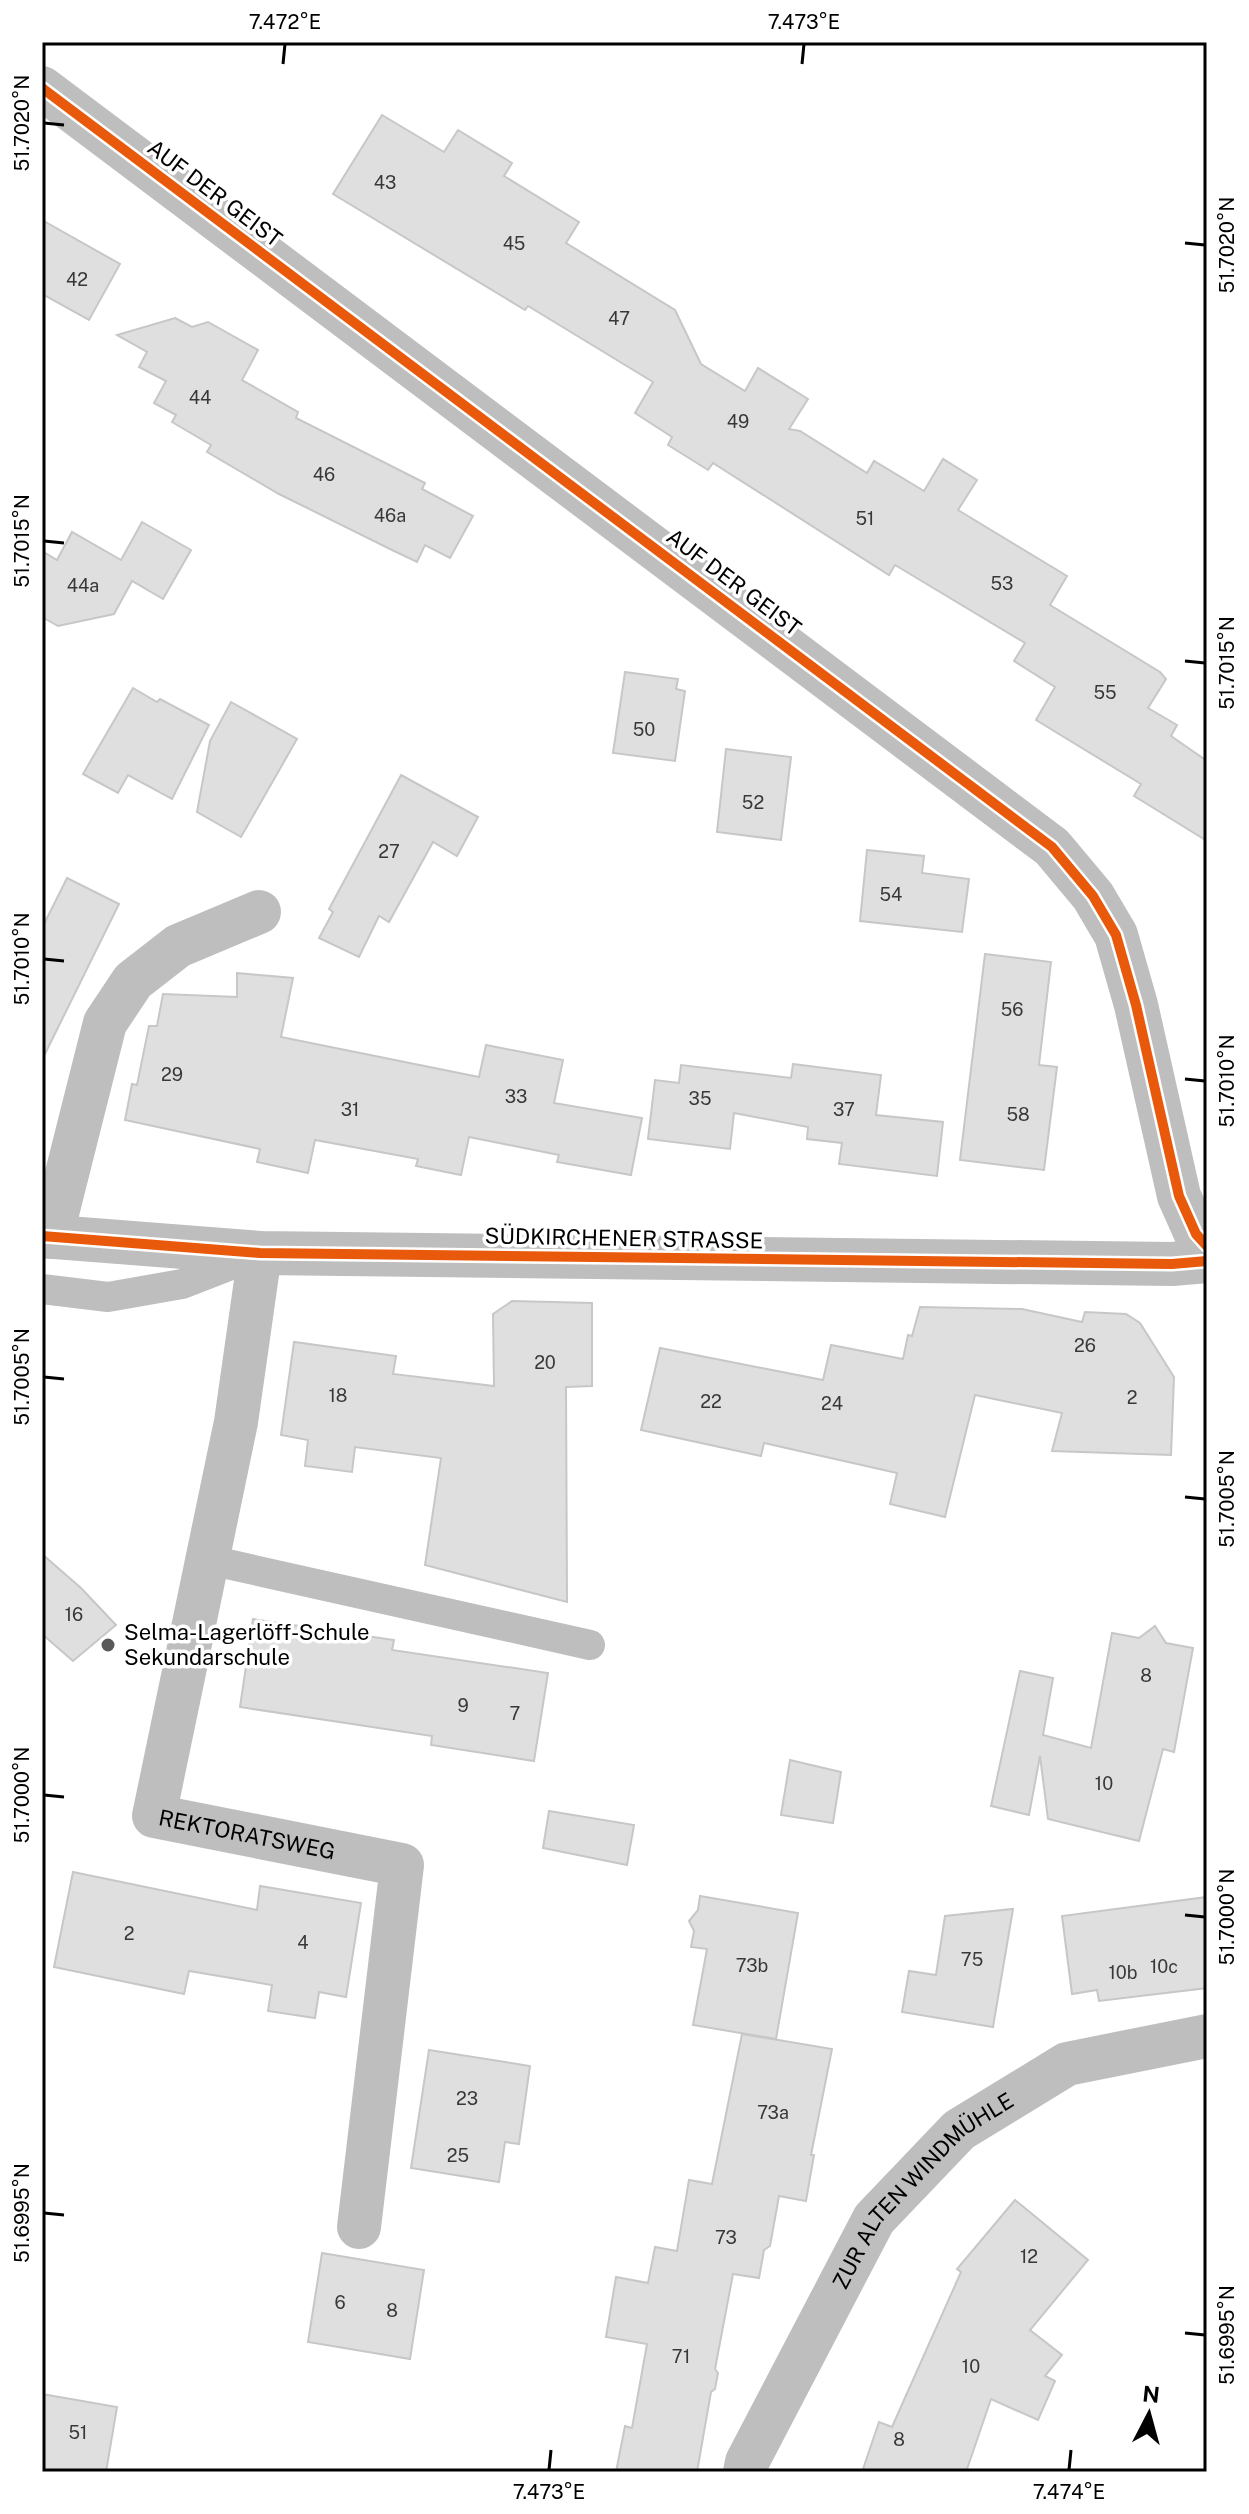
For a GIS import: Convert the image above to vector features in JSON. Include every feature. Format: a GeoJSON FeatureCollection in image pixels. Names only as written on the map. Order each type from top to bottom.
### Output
{"type":"FeatureCollection","features":[{"type":"Feature","properties":{"kind":"street","name":"AUF DER GEIST"},"geometry":{"type":"LineString","coordinates":[[42,88],[1052,847],[1093,896],[1116,935],[1136,1005],[1179,1196],[1196,1234],[1207,1246]]}},
{"type":"Feature","properties":{"kind":"street","name":"SÜDKIRCHENER STRASSE"},"geometry":{"type":"LineString","coordinates":[[259,912],[178,946],[133,981],[105,1023],[46,1237],[260,1253],[1172,1264],[1207,1261]]}},
{"type":"Feature","properties":{"kind":"street","name":"REKTORATSWEG"},"geometry":{"type":"LineString","coordinates":[[260,1253],[236,1422],[154,1816],[402,1865],[359,2227]]}},
{"type":"Feature","properties":{"kind":"street","name":"ZUR ALTEN WINDMÜHLE"},"geometry":{"type":"LineString","coordinates":[[745,2472],[747,2462],[874,2219],[959,2130],[1067,2064],[1207,2036]]}},
{"type":"Feature","properties":{"kind":"lane"},"geometry":{"type":"LineString","coordinates":[[42,1289],[108,1297],[182,1284],[260,1253]]}},
{"type":"Feature","properties":{"kind":"lane"},"geometry":{"type":"LineString","coordinates":[[209,1560],[590,1645]]}},
{"type":"Feature","properties":{"kind":"building"},"geometry":{"type":"Polygon","coordinates":[[[382,115],[444,152],[458,130],[512,163],[504,176],[579,222],[566,243],[675,310],[701,364],[745,391],[758,368],[808,399],[789,429],[800,431],[867,473],[874,461],[924,491],[943,459],[977,480],[958,510],[1067,576],[1050,605],[1160,672],[1166,679],[1148,708],[1177,725],[1171,736],[1207,761],[1207,841],[1134,796],[1141,784],[1036,720],[1055,687],[1014,661],[1025,643],[895,565],[889,575],[713,463],[708,470],[668,445],[672,437],[635,413],[653,382],[528,306],[525,310],[333,194],[382,115]]]}},
{"type":"Feature","properties":{"kind":"building"},"geometry":{"type":"Polygon","coordinates":[[[42,220],[120,264],[89,320],[42,294],[42,220]]]}},
{"type":"Feature","properties":{"kind":"building"},"geometry":{"type":"Polygon","coordinates":[[[175,318],[192,327],[208,322],[258,350],[242,380],[298,412],[296,418],[425,483],[422,489],[473,516],[450,558],[425,545],[417,562],[392,550],[279,494],[207,452],[211,445],[172,422],[176,415],[154,403],[166,381],[139,367],[147,352],[117,335],[175,318]]]}},
{"type":"Feature","properties":{"kind":"building"},"geometry":{"type":"Polygon","coordinates":[[[142,522],[191,550],[163,599],[132,581],[114,614],[58,626],[42,617],[42,551],[57,560],[72,532],[121,560],[142,522]]]}},
{"type":"Feature","properties":{"kind":"building"},"geometry":{"type":"Polygon","coordinates":[[[625,672],[678,679],[676,689],[685,691],[675,761],[613,753],[625,672]]]}},
{"type":"Feature","properties":{"kind":"building"},"geometry":{"type":"Polygon","coordinates":[[[133,688],[209,725],[172,799],[128,775],[118,793],[83,774],[133,688]]]}},
{"type":"Feature","properties":{"kind":"building"},"geometry":{"type":"Polygon","coordinates":[[[231,702],[297,739],[241,837],[197,812],[210,741],[231,702]]]}},
{"type":"Feature","properties":{"kind":"building"},"geometry":{"type":"Polygon","coordinates":[[[726,749],[791,757],[781,840],[717,832],[726,749]]]}},
{"type":"Feature","properties":{"kind":"building"},"geometry":{"type":"Polygon","coordinates":[[[401,775],[478,817],[457,856],[433,842],[389,922],[379,916],[359,957],[319,938],[333,912],[329,909],[401,775]]]}},
{"type":"Feature","properties":{"kind":"building"},"geometry":{"type":"Polygon","coordinates":[[[867,850],[924,856],[922,873],[969,879],[962,932],[860,921],[867,850]]]}},
{"type":"Feature","properties":{"kind":"building"},"geometry":{"type":"Polygon","coordinates":[[[67,878],[119,904],[42,1060],[42,928],[67,878]]]}},
{"type":"Feature","properties":{"kind":"building"},"geometry":{"type":"Polygon","coordinates":[[[985,954],[1051,962],[1039,1065],[1057,1067],[1044,1170],[960,1160],[985,954]]]}},
{"type":"Feature","properties":{"kind":"building"},"geometry":{"type":"Polygon","coordinates":[[[237,973],[293,978],[281,1037],[479,1077],[486,1045],[563,1060],[554,1103],[642,1118],[631,1175],[557,1162],[559,1155],[469,1137],[461,1175],[416,1166],[418,1159],[315,1140],[308,1173],[257,1162],[260,1149],[125,1120],[132,1084],[137,1085],[149,1026],[157,1026],[163,994],[237,997],[237,973]]]}},
{"type":"Feature","properties":{"kind":"building"},"geometry":{"type":"Polygon","coordinates":[[[793,1064],[881,1075],[876,1115],[943,1122],[937,1176],[839,1164],[842,1143],[807,1139],[808,1127],[734,1113],[730,1149],[648,1139],[655,1080],[679,1083],[681,1065],[791,1078],[793,1064]]]}},
{"type":"Feature","properties":{"kind":"building"},"geometry":{"type":"Polygon","coordinates":[[[512,1301],[592,1303],[592,1386],[566,1387],[567,1602],[425,1565],[441,1458],[355,1447],[352,1472],[305,1466],[308,1440],[281,1435],[294,1342],[396,1356],[393,1374],[494,1386],[493,1314],[512,1301]]]}},
{"type":"Feature","properties":{"kind":"building"},"geometry":{"type":"Polygon","coordinates":[[[920,1307],[1022,1309],[1082,1322],[1085,1312],[1126,1314],[1140,1323],[1174,1377],[1171,1455],[1052,1451],[1062,1413],[975,1395],[945,1517],[890,1504],[897,1473],[764,1443],[761,1456],[641,1430],[660,1348],[823,1380],[831,1345],[903,1359],[908,1335],[912,1336],[920,1307]]]}},
{"type":"Feature","properties":{"kind":"building"},"geometry":{"type":"Polygon","coordinates":[[[42,1554],[81,1588],[116,1625],[73,1661],[42,1634],[42,1554]]]}},
{"type":"Feature","properties":{"kind":"building"},"geometry":{"type":"Polygon","coordinates":[[[253,1619],[394,1640],[392,1650],[548,1673],[534,1761],[431,1745],[432,1736],[240,1707],[253,1619]]]}},
{"type":"Feature","properties":{"kind":"building"},"geometry":{"type":"Polygon","coordinates":[[[1155,1626],[1166,1643],[1193,1648],[1174,1752],[1163,1749],[1139,1841],[1048,1819],[1040,1756],[1029,1815],[991,1806],[1020,1671],[1053,1678],[1043,1735],[1091,1748],[1112,1633],[1139,1638],[1155,1626]]]}},
{"type":"Feature","properties":{"kind":"building"},"geometry":{"type":"Polygon","coordinates":[[[790,1760],[841,1772],[833,1823],[781,1815],[790,1760]]]}},
{"type":"Feature","properties":{"kind":"building"},"geometry":{"type":"Polygon","coordinates":[[[549,1811],[634,1825],[627,1865],[543,1848],[549,1811]]]}},
{"type":"Feature","properties":{"kind":"building"},"geometry":{"type":"Polygon","coordinates":[[[73,1872],[257,1910],[260,1886],[361,1903],[346,1997],[319,1992],[315,2018],[268,2011],[272,1985],[189,1971],[184,1994],[54,1967],[73,1872]]]}},
{"type":"Feature","properties":{"kind":"building"},"geometry":{"type":"Polygon","coordinates":[[[700,1896],[798,1913],[776,2039],[693,2025],[707,1949],[691,1947],[694,1931],[689,1921],[698,1910],[700,1896]]]}},
{"type":"Feature","properties":{"kind":"building"},"geometry":{"type":"Polygon","coordinates":[[[1207,1897],[1207,1988],[1099,2001],[1097,1990],[1072,1994],[1062,1916],[1207,1897]]]}},
{"type":"Feature","properties":{"kind":"building"},"geometry":{"type":"Polygon","coordinates":[[[1013,1909],[993,2027],[902,2012],[909,1971],[936,1975],[945,1916],[1013,1909]]]}},
{"type":"Feature","properties":{"kind":"building"},"geometry":{"type":"Polygon","coordinates":[[[742,2034],[832,2049],[811,2155],[814,2155],[806,2201],[779,2196],[770,2246],[764,2250],[759,2278],[733,2274],[715,2369],[718,2373],[715,2389],[711,2392],[697,2472],[616,2472],[625,2426],[632,2428],[647,2344],[606,2337],[616,2277],[648,2283],[655,2247],[677,2251],[689,2180],[712,2184],[742,2034]]]}},
{"type":"Feature","properties":{"kind":"building"},"geometry":{"type":"Polygon","coordinates":[[[429,2050],[530,2066],[519,2144],[505,2142],[499,2182],[411,2168],[429,2050]]]}},
{"type":"Feature","properties":{"kind":"building"},"geometry":{"type":"Polygon","coordinates":[[[1015,2200],[1088,2260],[1030,2330],[1062,2355],[1045,2376],[1055,2381],[1038,2420],[991,2399],[966,2472],[862,2472],[879,2422],[892,2427],[961,2272],[957,2269],[1015,2200]]]}},
{"type":"Feature","properties":{"kind":"building"},"geometry":{"type":"Polygon","coordinates":[[[322,2253],[424,2270],[410,2359],[308,2342],[322,2253]]]}},
{"type":"Feature","properties":{"kind":"building"},"geometry":{"type":"Polygon","coordinates":[[[42,2394],[117,2407],[106,2472],[42,2472],[42,2394]]]}},
{"type":"Feature","properties":{"kind":"cycle path"},"geometry":{"type":"LineString","coordinates":[[42,88],[1052,847],[1093,896],[1116,935],[1136,1005],[1179,1196],[1196,1234],[1207,1246]]}},
{"type":"Feature","properties":{"kind":"cycle path"},"geometry":{"type":"LineString","coordinates":[[42,1236],[260,1253],[1172,1264],[1207,1261]]}},
{"type":"Feature","properties":{"kind":"place","name":"Selma-Lagerlöff-Schule Sekundarschule"},"geometry":{"type":"Point","coordinates":[108,1645]}}]}
